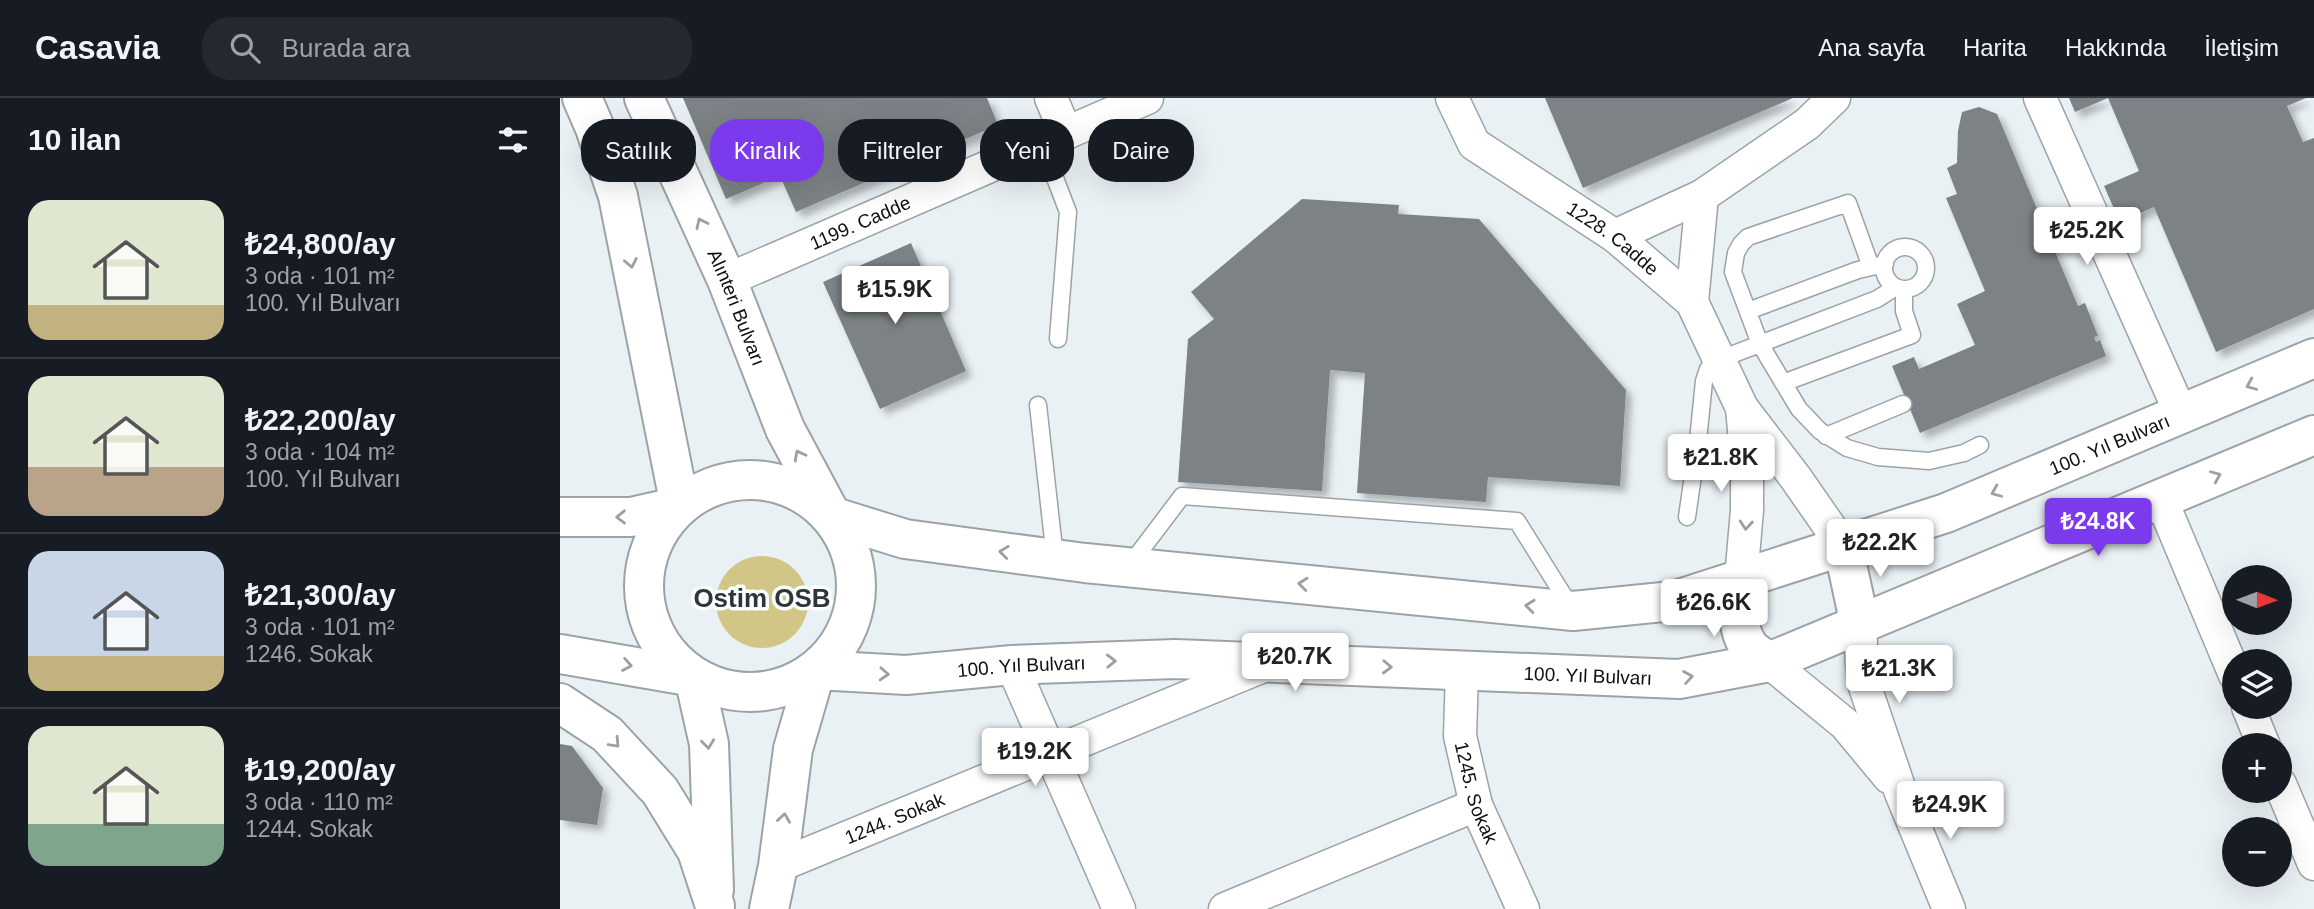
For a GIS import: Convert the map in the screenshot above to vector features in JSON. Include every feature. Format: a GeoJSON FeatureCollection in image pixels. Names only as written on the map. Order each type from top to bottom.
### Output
{"type":"FeatureCollection","features":[{"type":"Feature","properties":{"kind":"main road"},"geometry":{"type":"LineString","coordinates":[[582,98],[618,197],[680,506]]}},
{"type":"Feature","properties":{"kind":"main road","name":"Alınteri Bulvarı"},"geometry":{"type":"LineString","coordinates":[[644,98],[727,280],[785,429],[831,516]]}},
{"type":"Feature","properties":{"kind":"main road","name":"100. Yıl Bulvarı"},"geometry":{"type":"LineString","coordinates":[[831,516],[905,539],[1128,567],[1573,611],[1673,601],[1946,513],[2314,358]]}},
{"type":"Feature","properties":{"kind":"main road","name":"100. Yıl Bulvarı"},"geometry":{"type":"LineString","coordinates":[[816,670],[906,675],[1012,665],[1175,659],[1679,679],[1769,662],[2314,435]]}},
{"type":"Feature","properties":{"kind":"main road"},"geometry":{"type":"LineString","coordinates":[[560,654],[694,677],[724,690],[756,693],[787,686],[816,670],[839,645],[854,614],[857,579],[849,545],[831,516],[803,492],[770,480],[734,479],[700,491],[680,506],[654,539],[644,569],[644,600],[653,631],[670,657],[694,677],[709,744],[715,908]]}},
{"type":"Feature","properties":{"kind":"main road"},"geometry":{"type":"LineString","coordinates":[[560,517],[631,517],[680,506]]}},
{"type":"Feature","properties":{"kind":"main road"},"geometry":{"type":"LineString","coordinates":[[1843,546],[1860,625]]}},
{"type":"Feature","properties":{"kind":"main road"},"geometry":{"type":"LineString","coordinates":[[1741,579],[1741,626],[1750,648],[1769,662]]}},
{"type":"Feature","properties":{"kind":"main road"},"geometry":{"type":"LineString","coordinates":[[769,909],[778,866],[793,750],[816,670]]}},
{"type":"Feature","properties":{"kind":"main road"},"geometry":{"type":"LineString","coordinates":[[560,703],[607,734],[660,791],[697,851],[715,908]]}},
{"type":"Feature","properties":{"kind":"street"},"geometry":{"type":"LineString","coordinates":[[1051,98],[1053,119]]}},
{"type":"Feature","properties":{"kind":"street","name":"1199. Cadde"},"geometry":{"type":"LineString","coordinates":[[1074,129],[1147,98]]}},
{"type":"Feature","properties":{"kind":"street","name":"1228. Cadde"},"geometry":{"type":"LineString","coordinates":[[1452,98],[1474,145],[1615,236],[1692,302],[1742,408],[1843,546]]}},
{"type":"Feature","properties":{"kind":"street"},"geometry":{"type":"LineString","coordinates":[[1615,236],[1702,196],[1807,124],[1834,98]]}},
{"type":"Feature","properties":{"kind":"street"},"geometry":{"type":"LineString","coordinates":[[2040,98],[2181,414]]}},
{"type":"Feature","properties":{"kind":"street","name":"1199. Cadde"},"geometry":{"type":"LineString","coordinates":[[727,280],[980,170]]}},
{"type":"Feature","properties":{"kind":"street"},"geometry":{"type":"LineString","coordinates":[[1692,302],[1702,196]]}},
{"type":"Feature","properties":{"kind":"street","name":"1228. Cadde"},"geometry":{"type":"LineString","coordinates":[[1741,579],[1747,510],[1747,464],[1742,408]]}},
{"type":"Feature","properties":{"kind":"street"},"geometry":{"type":"LineString","coordinates":[[2161,499],[2224,649]]}},
{"type":"Feature","properties":{"kind":"street"},"geometry":{"type":"LineString","coordinates":[[1860,625],[1863,681],[1901,793],[1949,909]]}},
{"type":"Feature","properties":{"kind":"street"},"geometry":{"type":"LineString","coordinates":[[1769,662],[1845,724],[1901,793]]}},
{"type":"Feature","properties":{"kind":"street","name":"1244. Sokak"},"geometry":{"type":"LineString","coordinates":[[778,866],[1272,663]]}},
{"type":"Feature","properties":{"kind":"street"},"geometry":{"type":"LineString","coordinates":[[1012,665],[1119,909]]}},
{"type":"Feature","properties":{"kind":"street","name":"1245. Sokak"},"geometry":{"type":"LineString","coordinates":[[1462,671],[1460,736],[1476,805],[1522,909]]}},
{"type":"Feature","properties":{"kind":"street"},"geometry":{"type":"LineString","coordinates":[[2288,803],[2314,864]]}},
{"type":"Feature","properties":{"kind":"street"},"geometry":{"type":"LineString","coordinates":[[1225,909],[1476,805]]}},
{"type":"Feature","properties":{"kind":"lane"},"geometry":{"type":"LineString","coordinates":[[1058,339],[1068,212],[1062,182]]}},
{"type":"Feature","properties":{"kind":"lane"},"geometry":{"type":"LineString","coordinates":[[1783,383],[1912,335],[1900,288],[1889,281],[1878,265],[1848,203],[1748,237],[1736,253],[1733,272],[1760,344],[1783,383],[1799,409],[1826,436],[1847,448],[1912,461],[1947,458],[1980,445]]}},
{"type":"Feature","properties":{"kind":"lane"},"geometry":{"type":"LineString","coordinates":[[1687,517],[1704,381],[1708,369],[1718,360],[1900,288],[1913,287],[1921,282],[1926,264],[1915,249],[1896,249],[1878,265],[1748,311]]}},
{"type":"Feature","properties":{"kind":"lane"},"geometry":{"type":"LineString","coordinates":[[1826,436],[1903,404]]}},
{"type":"Feature","properties":{"kind":"lane"},"geometry":{"type":"LineString","coordinates":[[1038,405],[1055,558]]}},
{"type":"Feature","properties":{"kind":"lane"},"geometry":{"type":"LineString","coordinates":[[1128,567],[1182,496],[1517,522],[1573,611]]}},
{"type":"Feature","properties":{"kind":"shaded area"},"geometry":{"type":"Polygon","coordinates":[[[762,556],[780,560],[794,570],[804,584],[808,602],[804,620],[794,634],[780,644],[762,648],[744,644],[730,634],[720,620],[716,602],[720,584],[730,570],[744,560],[762,556]]]}},
{"type":"Feature","properties":{"kind":"building"},"geometry":{"type":"Polygon","coordinates":[[[683,98],[987,98],[996,119],[980,119],[980,133],[966,139],[966,119],[838,119],[838,182],[866,182],[796,212],[783,182],[824,182],[824,119],[710,119],[710,161],[696,129],[696,119],[692,119],[683,98]]]}},
{"type":"Feature","properties":{"kind":"building"},"geometry":{"type":"Polygon","coordinates":[[[1545,98],[1793,98],[1583,188],[1545,98]]]}},
{"type":"Feature","properties":{"kind":"building"},"geometry":{"type":"Polygon","coordinates":[[[2069,98],[2108,98],[2075,112],[2069,98]]]}},
{"type":"Feature","properties":{"kind":"building"},"geometry":{"type":"Polygon","coordinates":[[[2108,98],[2306,98],[2287,106],[2303,142],[2314,138],[2314,309],[2216,352],[2154,207],[2120,222],[2104,186],[2139,171],[2108,98]]]}},
{"type":"Feature","properties":{"kind":"building"},"geometry":{"type":"Polygon","coordinates":[[[1979,107],[1997,114],[2078,306],[2085,303],[2098,336],[2094,337],[2096,342],[2100,340],[2106,356],[1920,433],[1892,366],[1914,357],[1919,369],[1975,345],[1957,304],[1985,291],[1946,198],[1957,194],[1947,168],[1957,163],[1958,131],[1962,112],[1979,107]]]}},
{"type":"Feature","properties":{"kind":"building"},"geometry":{"type":"Polygon","coordinates":[[[719,182],[766,182],[726,199],[719,182]]]}},
{"type":"Feature","properties":{"kind":"building"},"geometry":{"type":"Polygon","coordinates":[[[1302,199],[1399,205],[1398,214],[1479,219],[1626,390],[1620,486],[1488,477],[1486,502],[1357,493],[1365,373],[1330,370],[1322,491],[1178,482],[1188,339],[1214,319],[1191,292],[1302,199]]]}},
{"type":"Feature","properties":{"kind":"building"},"geometry":{"type":"Polygon","coordinates":[[[911,243],[966,371],[880,409],[823,282],[911,243]]]}},
{"type":"Feature","properties":{"kind":"building"},"geometry":{"type":"Polygon","coordinates":[[[560,744],[572,746],[603,788],[597,825],[560,820],[560,744]]]}},
{"type":"Feature","properties":{"kind":"district","name":"Ostim OSB"},"geometry":{"type":"Point","coordinates":[762,598]}}]}
